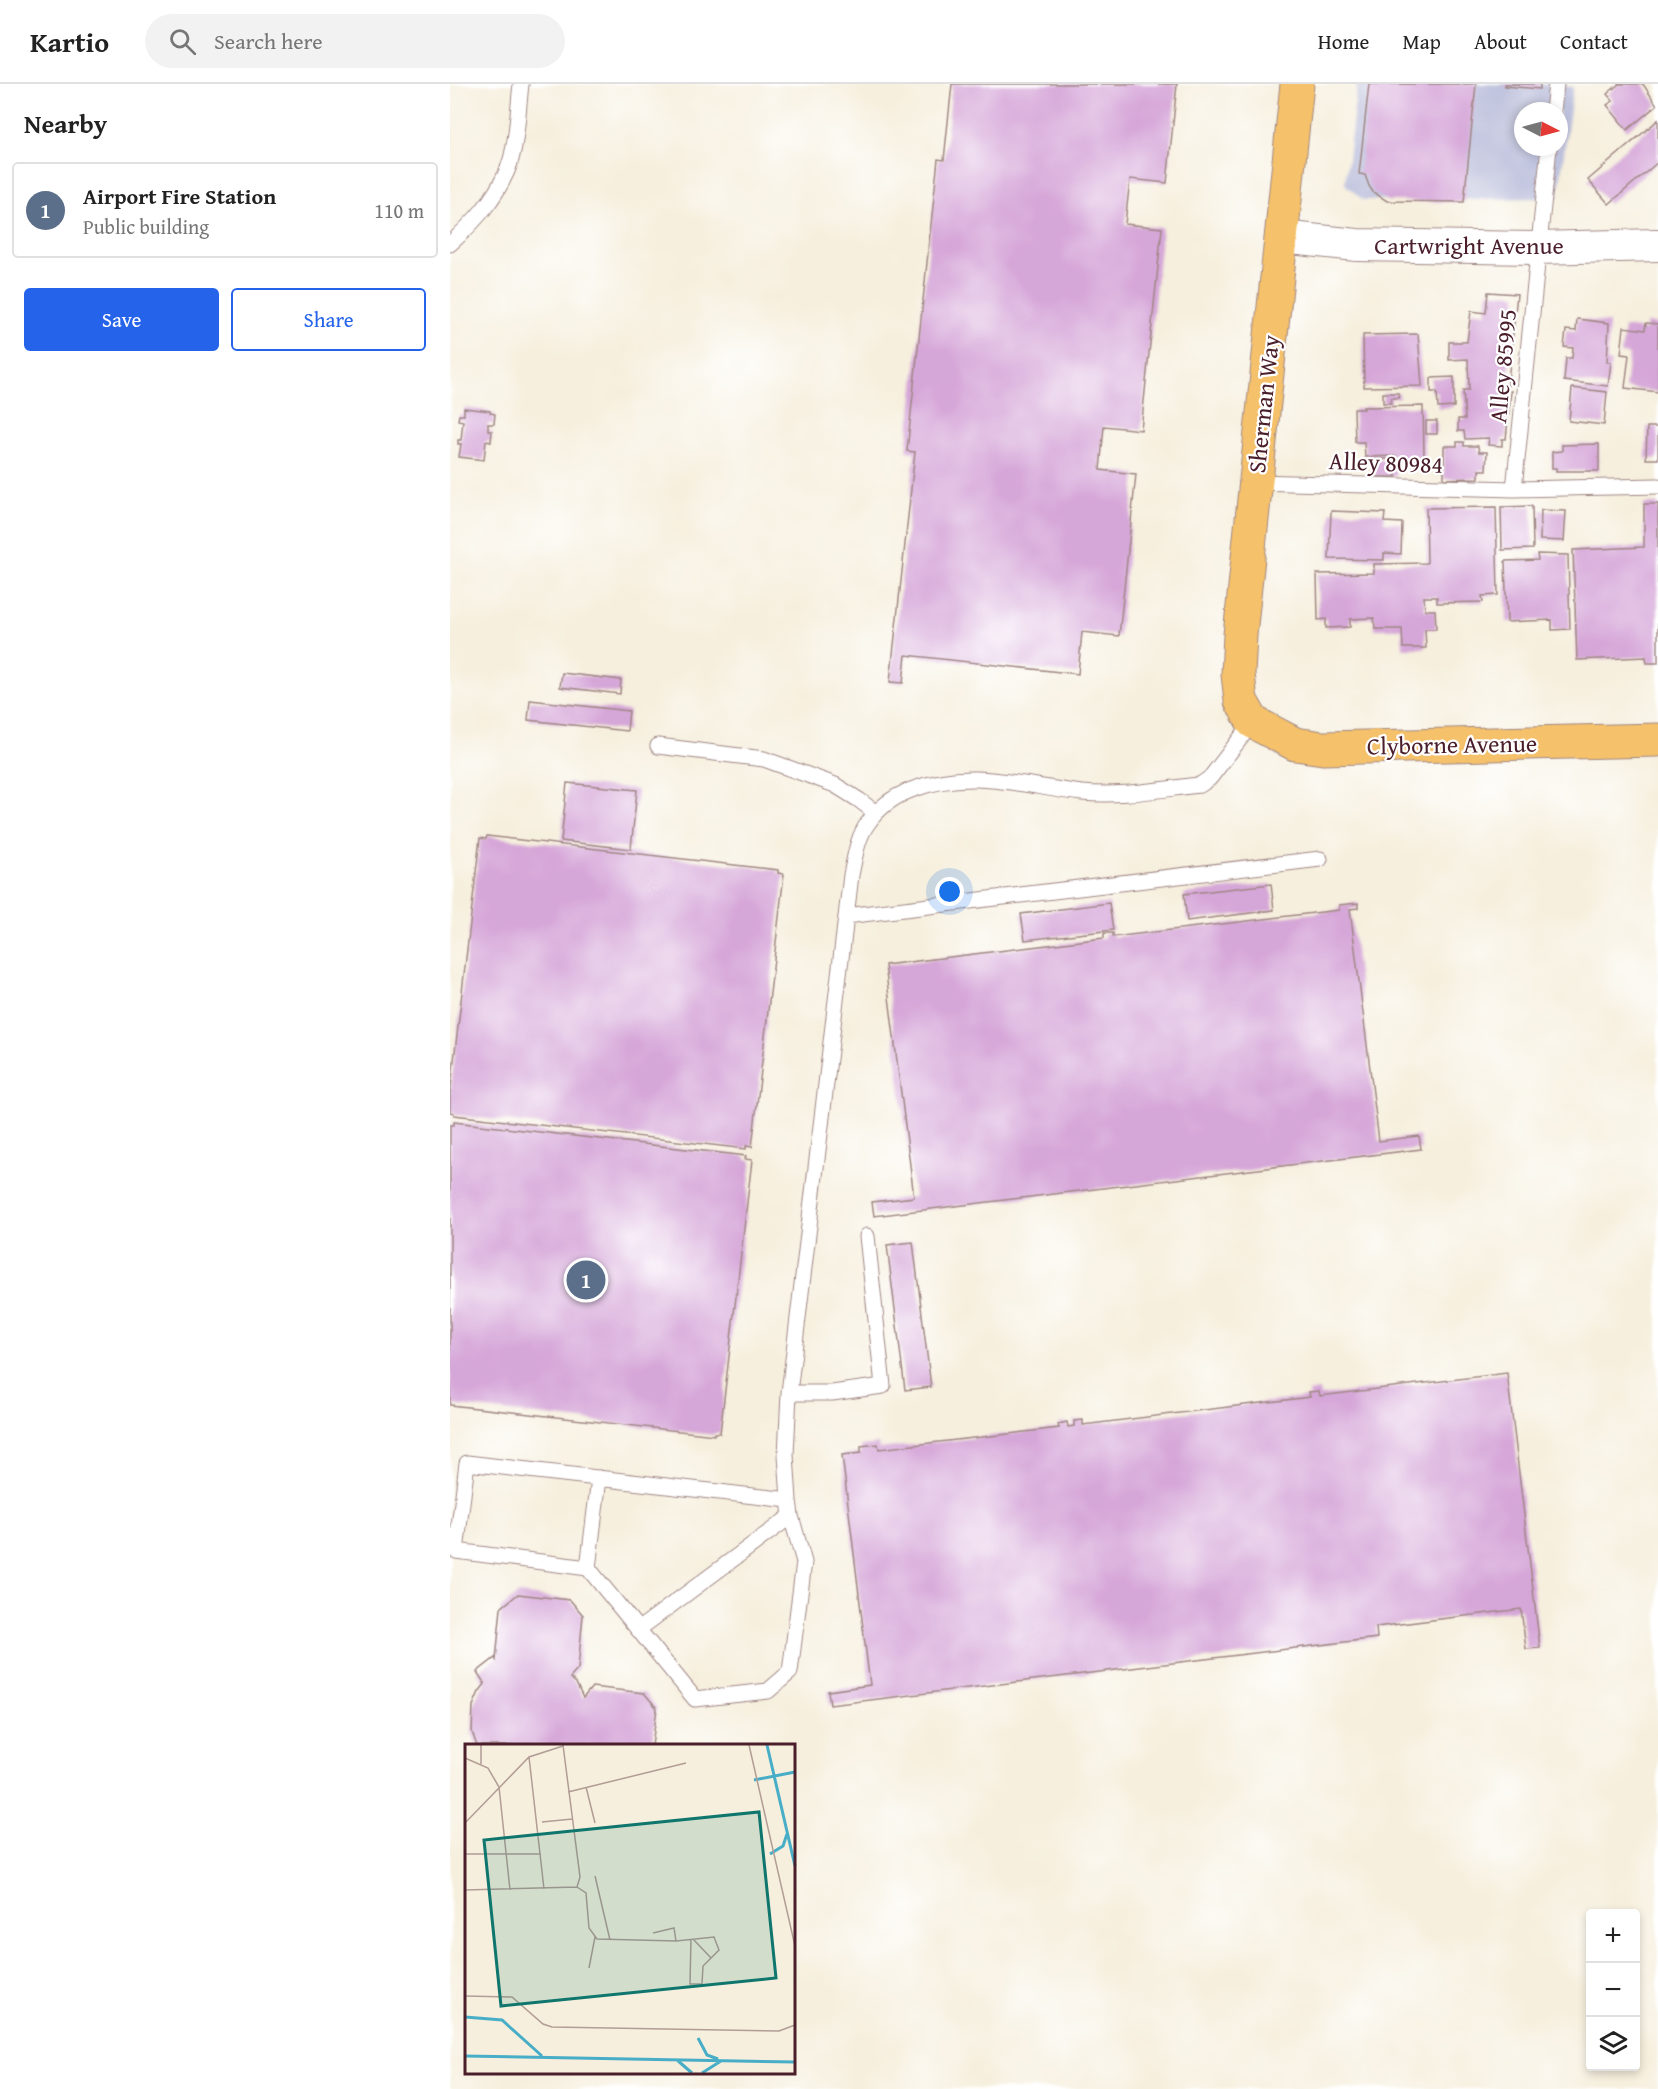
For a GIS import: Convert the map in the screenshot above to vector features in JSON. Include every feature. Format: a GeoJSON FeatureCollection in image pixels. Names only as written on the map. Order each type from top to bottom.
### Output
{"type":"FeatureCollection","features":[{"type":"Feature","properties":{"kind":"main road","name":"Sherman Way"},"geometry":{"type":"LineString","coordinates":[[1253,722],[1241,701],[1238,674],[1297,84]]}},
{"type":"Feature","properties":{"kind":"main road","name":"Clyborne Avenue"},"geometry":{"type":"LineString","coordinates":[[1253,722],[1295,744],[1323,748],[1658,740]]}},
{"type":"Feature","properties":{"kind":"street","name":"Cartwright Avenue"},"geometry":{"type":"LineString","coordinates":[[1281,237],[1357,245],[1537,248],[1658,245]]}},
{"type":"Feature","properties":{"kind":"lane"},"geometry":{"type":"LineString","coordinates":[[450,244],[471,225],[490,201],[508,170],[521,84]]}},
{"type":"Feature","properties":{"kind":"lane"},"geometry":{"type":"LineString","coordinates":[[1554,102],[1556,84]]}},
{"type":"Feature","properties":{"kind":"lane","name":"Alley 85995"},"geometry":{"type":"LineString","coordinates":[[1514,489],[1548,156]]}},
{"type":"Feature","properties":{"kind":"lane","name":"Alley 80984"},"geometry":{"type":"LineString","coordinates":[[1256,482],[1514,489],[1658,486]]}},
{"type":"Feature","properties":{"kind":"lane"},"geometry":{"type":"LineString","coordinates":[[790,1508],[599,1478],[467,1463],[456,1551],[588,1568],[695,1699],[768,1691],[790,1672],[804,1562],[790,1508],[786,1455],[789,1393],[846,916],[857,846],[867,824],[881,807],[899,795],[922,785],[948,779],[1005,780],[1100,794],[1200,785],[1210,778],[1253,722]]}},
{"type":"Feature","properties":{"kind":"lane"},"geometry":{"type":"LineString","coordinates":[[658,746],[764,759],[835,785],[876,813]]}},
{"type":"Feature","properties":{"kind":"lane"},"geometry":{"type":"LineString","coordinates":[[846,916],[1320,859]]}},
{"type":"Feature","properties":{"kind":"lane"},"geometry":{"type":"LineString","coordinates":[[789,1393],[832,1393],[883,1386],[867,1236]]}},
{"type":"Feature","properties":{"kind":"lane"},"geometry":{"type":"LineString","coordinates":[[588,1568],[599,1478]]}},
{"type":"Feature","properties":{"kind":"lane"},"geometry":{"type":"LineString","coordinates":[[639,1629],[790,1508]]}},
{"type":"Feature","properties":{"kind":"shaded area"},"geometry":{"type":"Polygon","coordinates":[[[1357,84],[1539,84],[1573,87],[1568,124],[1568,102],[1514,102],[1514,156],[1564,156],[1558,198],[1363,200],[1345,184],[1357,84]]]}},
{"type":"Feature","properties":{"kind":"building"},"geometry":{"type":"Polygon","coordinates":[[[952,84],[1177,84],[1167,183],[1130,179],[1125,224],[1162,228],[1141,430],[1104,426],[1100,470],[1136,474],[1119,636],[1082,632],[1078,674],[906,655],[903,683],[890,682],[915,452],[907,451],[938,159],[944,160],[952,84]]]}},
{"type":"Feature","properties":{"kind":"building"},"geometry":{"type":"Polygon","coordinates":[[[1369,84],[1476,84],[1464,202],[1387,201],[1373,192],[1365,175],[1359,174],[1369,84]]]}},
{"type":"Feature","properties":{"kind":"building"},"geometry":{"type":"Polygon","coordinates":[[[1505,84],[1540,84],[1540,89],[1505,86],[1505,84]]]}},
{"type":"Feature","properties":{"kind":"building"},"geometry":{"type":"Polygon","coordinates":[[[1619,84],[1643,84],[1657,105],[1627,130],[1607,105],[1613,101],[1607,94],[1619,84]]]}},
{"type":"Feature","properties":{"kind":"building"},"geometry":{"type":"Polygon","coordinates":[[[1658,120],[1658,162],[1609,204],[1588,180],[1658,120]]]}},
{"type":"Feature","properties":{"kind":"building"},"geometry":{"type":"Polygon","coordinates":[[[1488,292],[1517,294],[1507,391],[1511,391],[1506,439],[1502,439],[1502,446],[1488,445],[1489,438],[1465,439],[1464,431],[1458,431],[1458,419],[1465,419],[1463,390],[1469,390],[1468,359],[1449,360],[1449,342],[1467,342],[1471,311],[1486,313],[1488,292]]]}},
{"type":"Feature","properties":{"kind":"building"},"geometry":{"type":"Polygon","coordinates":[[[1577,319],[1609,323],[1607,362],[1611,362],[1608,386],[1564,381],[1566,358],[1572,358],[1573,348],[1564,347],[1566,330],[1576,331],[1577,319]]]}},
{"type":"Feature","properties":{"kind":"building"},"geometry":{"type":"Polygon","coordinates":[[[1646,323],[1658,324],[1658,392],[1625,388],[1629,355],[1621,354],[1624,327],[1645,330],[1646,323]]]}},
{"type":"Feature","properties":{"kind":"building"},"geometry":{"type":"Polygon","coordinates":[[[1418,334],[1422,386],[1364,387],[1363,335],[1418,334]]]}},
{"type":"Feature","properties":{"kind":"building"},"geometry":{"type":"Polygon","coordinates":[[[1454,377],[1454,407],[1438,408],[1437,392],[1431,392],[1431,378],[1454,377]]]}},
{"type":"Feature","properties":{"kind":"building"},"geometry":{"type":"Polygon","coordinates":[[[1572,388],[1607,392],[1604,425],[1569,421],[1572,388]]]}},
{"type":"Feature","properties":{"kind":"building"},"geometry":{"type":"Polygon","coordinates":[[[1383,393],[1399,393],[1399,398],[1391,398],[1391,403],[1383,403],[1383,393]]]}},
{"type":"Feature","properties":{"kind":"building"},"geometry":{"type":"Polygon","coordinates":[[[1423,406],[1423,461],[1396,460],[1396,456],[1365,457],[1364,442],[1355,442],[1354,409],[1423,406]]]}},
{"type":"Feature","properties":{"kind":"building"},"geometry":{"type":"Polygon","coordinates":[[[464,408],[490,411],[495,414],[494,424],[488,424],[488,431],[492,431],[491,442],[486,441],[484,460],[459,457],[461,444],[458,444],[458,440],[461,440],[463,421],[458,420],[459,415],[464,415],[464,408]]]}},
{"type":"Feature","properties":{"kind":"building"},"geometry":{"type":"Polygon","coordinates":[[[1426,421],[1437,421],[1437,434],[1426,434],[1426,421]]]}},
{"type":"Feature","properties":{"kind":"building"},"geometry":{"type":"Polygon","coordinates":[[[1647,427],[1658,427],[1658,459],[1646,459],[1647,427]]]}},
{"type":"Feature","properties":{"kind":"building"},"geometry":{"type":"Polygon","coordinates":[[[1457,442],[1464,442],[1464,446],[1478,446],[1479,452],[1487,452],[1486,470],[1479,470],[1479,478],[1444,479],[1444,446],[1457,446],[1457,442]]]}},
{"type":"Feature","properties":{"kind":"building"},"geometry":{"type":"Polygon","coordinates":[[[1599,444],[1599,471],[1556,471],[1556,468],[1552,468],[1552,452],[1562,451],[1562,445],[1599,444]]]}},
{"type":"Feature","properties":{"kind":"building"},"geometry":{"type":"Polygon","coordinates":[[[1374,459],[1396,459],[1396,477],[1375,477],[1374,459]]]}},
{"type":"Feature","properties":{"kind":"building"},"geometry":{"type":"Polygon","coordinates":[[[1644,504],[1658,504],[1658,663],[1647,663],[1646,657],[1577,660],[1573,550],[1644,547],[1644,504]]]}},
{"type":"Feature","properties":{"kind":"building"},"geometry":{"type":"Polygon","coordinates":[[[1532,506],[1533,549],[1502,550],[1501,507],[1532,506]]]}},
{"type":"Feature","properties":{"kind":"building"},"geometry":{"type":"Polygon","coordinates":[[[1496,507],[1498,595],[1482,596],[1483,602],[1437,603],[1437,597],[1424,597],[1425,610],[1435,610],[1436,629],[1425,629],[1426,648],[1403,648],[1402,629],[1375,629],[1374,618],[1350,619],[1350,627],[1326,628],[1326,619],[1318,620],[1317,574],[1374,573],[1374,564],[1427,563],[1426,508],[1496,507]]]}},
{"type":"Feature","properties":{"kind":"building"},"geometry":{"type":"Polygon","coordinates":[[[1541,510],[1566,511],[1564,541],[1540,540],[1541,510]]]}},
{"type":"Feature","properties":{"kind":"building"},"geometry":{"type":"Polygon","coordinates":[[[1331,511],[1385,513],[1384,522],[1402,523],[1401,554],[1384,553],[1384,560],[1329,559],[1331,511]]]}},
{"type":"Feature","properties":{"kind":"building"},"geometry":{"type":"Polygon","coordinates":[[[1537,554],[1568,555],[1570,629],[1552,630],[1552,620],[1507,622],[1505,561],[1538,560],[1537,554]]]}},
{"type":"Feature","properties":{"kind":"building"},"geometry":{"type":"Polygon","coordinates":[[[562,673],[621,680],[620,694],[560,687],[562,673]]]}},
{"type":"Feature","properties":{"kind":"building"},"geometry":{"type":"Polygon","coordinates":[[[530,700],[629,711],[627,731],[528,720],[530,700]]]}},
{"type":"Feature","properties":{"kind":"building"},"geometry":{"type":"Polygon","coordinates":[[[567,783],[637,790],[631,849],[561,841],[567,783]]]}},
{"type":"Feature","properties":{"kind":"building"},"geometry":{"type":"Polygon","coordinates":[[[487,836],[778,870],[778,873],[784,874],[752,1147],[746,1146],[746,1149],[454,1115],[450,1112],[450,1095],[480,838],[486,839],[487,836]]]}},
{"type":"Feature","properties":{"kind":"building"},"geometry":{"type":"Polygon","coordinates":[[[1271,884],[1274,910],[1187,921],[1184,894],[1271,884]]]}},
{"type":"Feature","properties":{"kind":"building"},"geometry":{"type":"Polygon","coordinates":[[[1109,903],[1113,930],[1025,940],[1021,914],[1109,903]]]}},
{"type":"Feature","properties":{"kind":"building"},"geometry":{"type":"Polygon","coordinates":[[[1358,903],[1358,908],[1350,909],[1379,1141],[1419,1136],[1421,1149],[874,1216],[872,1202],[914,1197],[885,965],[1104,938],[1104,933],[1113,933],[1113,937],[1339,910],[1339,905],[1358,903]]]}},
{"type":"Feature","properties":{"kind":"building"},"geometry":{"type":"Polygon","coordinates":[[[454,1122],[746,1156],[745,1159],[752,1160],[720,1433],[714,1433],[714,1435],[450,1405],[450,1125],[454,1125],[454,1122]]]}},
{"type":"Feature","properties":{"kind":"building"},"geometry":{"type":"Polygon","coordinates":[[[913,1242],[931,1387],[905,1390],[887,1245],[913,1242]]]}},
{"type":"Feature","properties":{"kind":"building"},"geometry":{"type":"Polygon","coordinates":[[[1507,1373],[1540,1648],[1526,1649],[1521,1609],[1376,1627],[1377,1638],[830,1705],[828,1691],[870,1685],[842,1455],[861,1453],[861,1446],[878,1444],[879,1449],[1059,1428],[1058,1424],[1067,1422],[1068,1427],[1074,1426],[1074,1421],[1083,1420],[1083,1425],[1310,1397],[1309,1392],[1319,1391],[1320,1396],[1507,1373]]]}},
{"type":"Feature","properties":{"kind":"building"},"geometry":{"type":"Polygon","coordinates":[[[518,1594],[570,1600],[583,1615],[578,1669],[570,1678],[576,1683],[583,1698],[592,1687],[644,1693],[657,1708],[652,1744],[476,1744],[472,1732],[473,1706],[485,1684],[477,1672],[495,1658],[496,1660],[501,1608],[518,1594]]]}},
{"type":"Feature","properties":{"kind":"place","name":"Airport Fire Station"},"geometry":{"type":"Point","coordinates":[586,1280]}}]}
